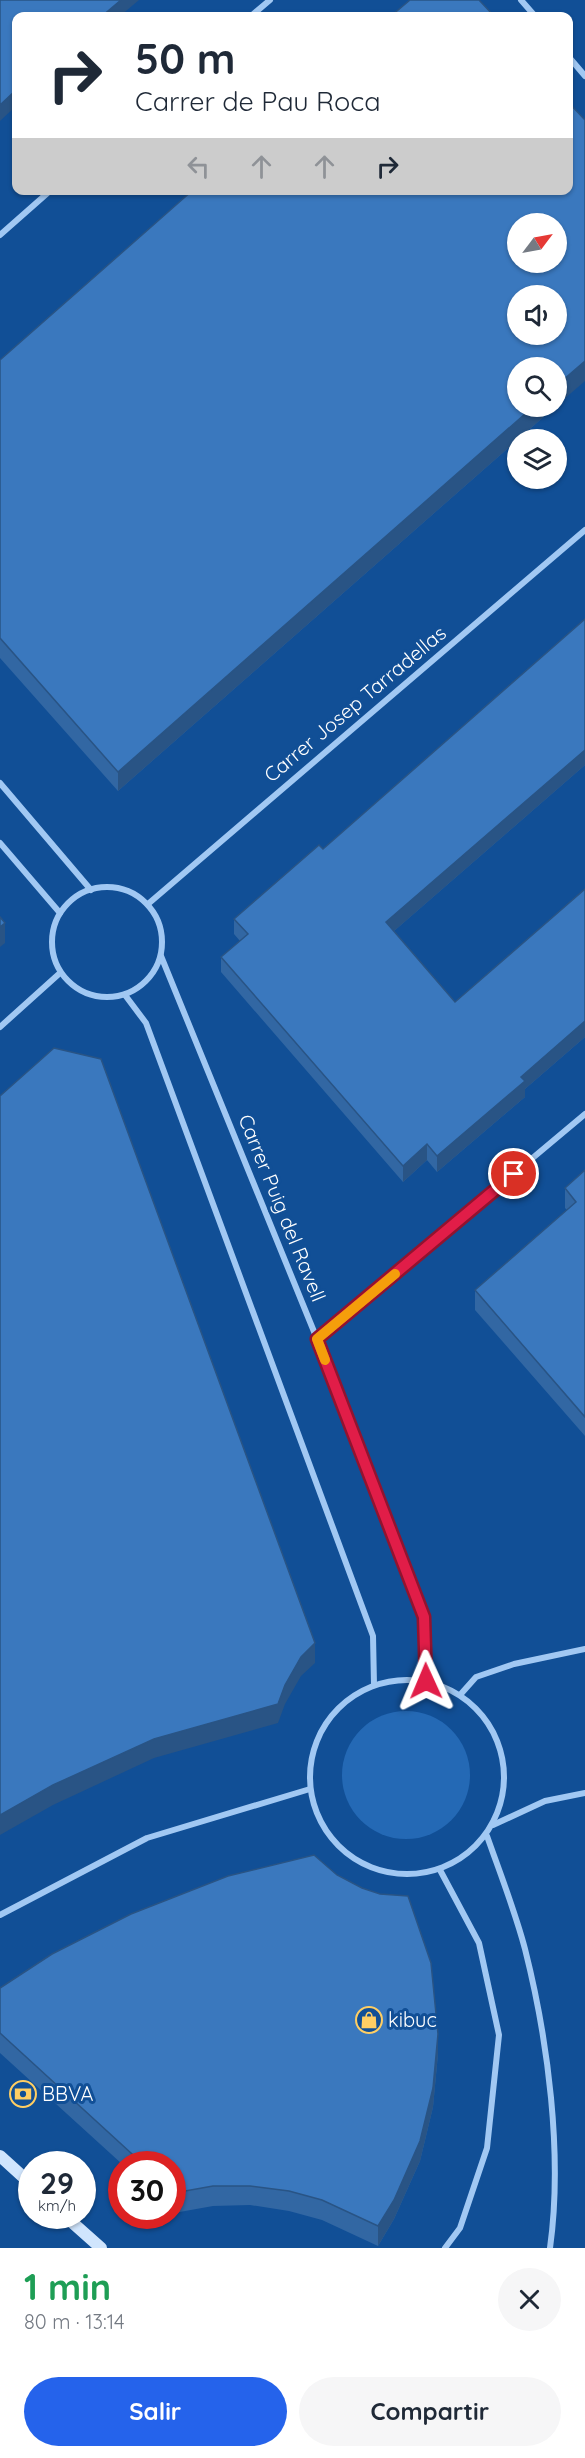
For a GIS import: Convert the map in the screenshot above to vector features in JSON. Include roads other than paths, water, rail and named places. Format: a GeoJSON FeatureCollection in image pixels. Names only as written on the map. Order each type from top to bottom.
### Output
{"type":"FeatureCollection","features":[{"type":"Feature","properties":{"kind":"main road"},"geometry":{"type":"LineString","coordinates":[[0,2156],[18,2172]]}},
{"type":"Feature","properties":{"kind":"main road"},"geometry":{"type":"LineString","coordinates":[[80,2229],[101,2248]]}},
{"type":"Feature","properties":{"kind":"street"},"geometry":{"type":"LineString","coordinates":[[256,12],[270,0]]}},
{"type":"Feature","properties":{"kind":"street"},"geometry":{"type":"LineString","coordinates":[[521,0],[532,12]]}},
{"type":"Feature","properties":{"kind":"street"},"geometry":{"type":"LineString","coordinates":[[573,63],[585,76]]}},
{"type":"Feature","properties":{"kind":"street"},"geometry":{"type":"LineString","coordinates":[[0,235],[45,195]]}},
{"type":"Feature","properties":{"kind":"street","name":"Carrer Josep Tarradellas"},"geometry":{"type":"LineString","coordinates":[[148,904],[585,530]]}},
{"type":"Feature","properties":{"kind":"street"},"geometry":{"type":"LineString","coordinates":[[0,783],[91,890]]}},
{"type":"Feature","properties":{"kind":"street"},"geometry":{"type":"LineString","coordinates":[[0,843],[60,913]]}},
{"type":"Feature","properties":{"kind":"street"},"geometry":{"type":"LineString","coordinates":[[103,886],[118,887],[133,893],[148,904],[158,920],[162,937],[161,956],[153,973],[141,986],[125,995],[107,998],[90,995],[73,986],[60,973],[53,957],[51,941],[54,926],[67,903],[80,894],[103,886]]}},
{"type":"Feature","properties":{"kind":"street","name":"Carrer Puig del Ravell"},"geometry":{"type":"LineString","coordinates":[[161,956],[317,1339],[424,1617],[426,1681]]}},
{"type":"Feature","properties":{"kind":"street"},"geometry":{"type":"LineString","coordinates":[[0,1027],[60,973]]}},
{"type":"Feature","properties":{"kind":"street"},"geometry":{"type":"LineString","coordinates":[[125,995],[146,1023],[373,1636],[374,1685]]}},
{"type":"Feature","properties":{"kind":"street"},"geometry":{"type":"LineString","coordinates":[[317,1339],[585,1114]]}},
{"type":"Feature","properties":{"kind":"street"},"geometry":{"type":"LineString","coordinates":[[460,1695],[476,1677],[514,1664],[585,1649]]}},
{"type":"Feature","properties":{"kind":"street"},"geometry":{"type":"LineString","coordinates":[[400,1679],[426,1681],[444,1686],[460,1695],[483,1715],[497,1740],[505,1769],[503,1798],[487,1836],[459,1861],[440,1870],[411,1875],[383,1872],[356,1860],[334,1842],[317,1818],[310,1789],[311,1756],[324,1726],[345,1701],[374,1685],[400,1679]]}},
{"type":"Feature","properties":{"kind":"street"},"geometry":{"type":"LineString","coordinates":[[0,1916],[147,1838],[310,1789]]}},
{"type":"Feature","properties":{"kind":"street"},"geometry":{"type":"LineString","coordinates":[[492,1826],[545,1801],[585,1793]]}},
{"type":"Feature","properties":{"kind":"street"},"geometry":{"type":"LineString","coordinates":[[487,1836],[524,1947],[543,2032],[555,2158],[554,2217],[550,2248]]}},
{"type":"Feature","properties":{"kind":"street"},"geometry":{"type":"LineString","coordinates":[[440,1870],[479,1943],[499,2035],[487,2148],[460,2228],[445,2248]]}},
{"type":"Feature","properties":{"kind":"place","name":"kibuc"},"geometry":{"type":"Point","coordinates":[369,2020]}},
{"type":"Feature","properties":{"kind":"place","name":"BBVA"},"geometry":{"type":"Point","coordinates":[23,2094]}}]}
